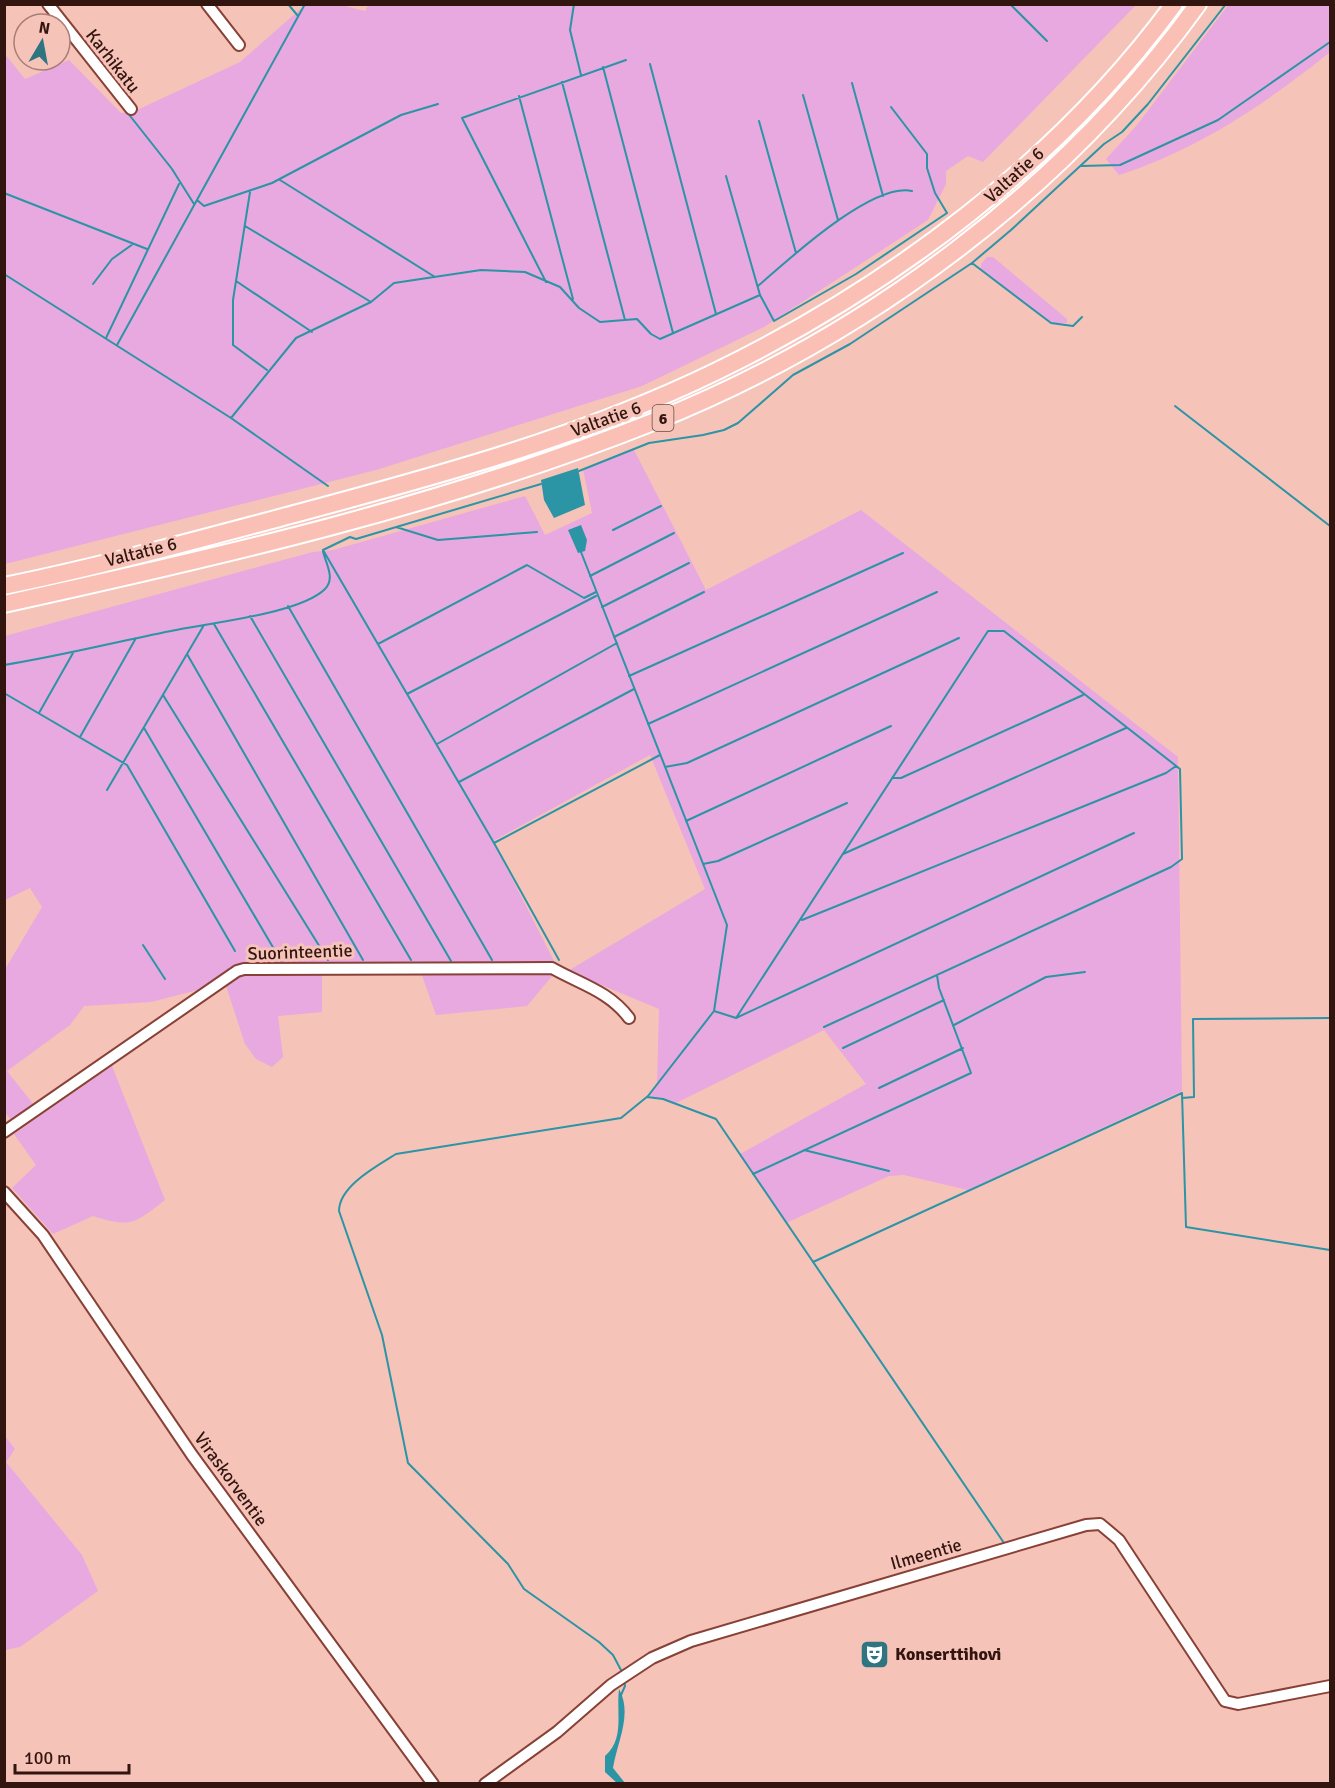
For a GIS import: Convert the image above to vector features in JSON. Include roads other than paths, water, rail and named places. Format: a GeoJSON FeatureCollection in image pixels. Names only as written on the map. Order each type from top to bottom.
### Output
{"type":"FeatureCollection","features":[{"type":"Feature","properties":{"kind":"highway","name":"Valtatie 6"},"geometry":{"type":"LineString","coordinates":[[4,586],[94,568],[440,474],[598,421],[715,372],[792,331],[868,285],[960,220],[1028,163],[1074,119],[1174,4]]}},
{"type":"Feature","properties":{"kind":"highway","name":"Valtatie 6"},"geometry":{"type":"LineString","coordinates":[[4,604],[329,525],[466,487],[656,421],[750,377],[880,303],[975,235],[1046,174],[1098,122],[1151,64],[1198,4]]}},
{"type":"Feature","properties":{"kind":"street","name":"Karhikatu"},"geometry":{"type":"LineString","coordinates":[[48,4],[131,109]]}},
{"type":"Feature","properties":{"kind":"street"},"geometry":{"type":"LineString","coordinates":[[207,4],[239,45]]}},
{"type":"Feature","properties":{"kind":"street","name":"Suorinteentie"},"geometry":{"type":"LineString","coordinates":[[4,1132],[237,971],[244,969],[552,968],[568,978],[593,987],[614,1000],[630,1018]]}},
{"type":"Feature","properties":{"kind":"street","name":"Viraskorventie"},"geometry":{"type":"LineString","coordinates":[[4,1192],[43,1234],[192,1455],[433,1784]]}},
{"type":"Feature","properties":{"kind":"street","name":"Ilmeentie"},"geometry":{"type":"LineString","coordinates":[[485,1784],[557,1732],[611,1685],[652,1658],[691,1641],[1086,1525],[1100,1524],[1119,1540],[1226,1701],[1238,1704],[1330,1686]]}},
{"type":"Feature","properties":{"kind":"water"},"geometry":{"type":"Polygon","coordinates":[[[578,468],[585,505],[554,518],[544,500],[541,480],[578,468]]]}},
{"type":"Feature","properties":{"kind":"water"},"geometry":{"type":"Polygon","coordinates":[[[581,525],[587,540],[585,551],[578,553],[568,530],[581,525]]]}},
{"type":"Feature","properties":{"kind":"water"},"geometry":{"type":"Polygon","coordinates":[[[619,1689],[625,1708],[623,1728],[613,1768],[625,1783],[617,1783],[605,1772],[605,1756],[615,1742],[617,1733],[619,1689]]]}},
{"type":"Feature","properties":{"kind":"waterway"},"geometry":{"type":"LineString","coordinates":[[288,4],[298,16]]}},
{"type":"Feature","properties":{"kind":"waterway"},"geometry":{"type":"LineString","coordinates":[[117,345],[305,4]]}},
{"type":"Feature","properties":{"kind":"waterway"},"geometry":{"type":"LineString","coordinates":[[574,4],[570,30],[581,75]]}},
{"type":"Feature","properties":{"kind":"waterway"},"geometry":{"type":"LineString","coordinates":[[1010,4],[1047,41]]}},
{"type":"Feature","properties":{"kind":"waterway"},"geometry":{"type":"LineString","coordinates":[[579,471],[649,443],[703,435],[724,430],[738,423],[793,375],[850,344],[972,263],[1104,144],[1122,132],[1148,104],[1226,4]]}},
{"type":"Feature","properties":{"kind":"waterway"},"geometry":{"type":"LineString","coordinates":[[1081,166],[1120,165],[1218,120],[1330,42]]}},
{"type":"Feature","properties":{"kind":"waterway"},"geometry":{"type":"LineString","coordinates":[[546,282],[462,118],[626,60]]}},
{"type":"Feature","properties":{"kind":"waterway"},"geometry":{"type":"LineString","coordinates":[[650,64],[716,314]]}},
{"type":"Feature","properties":{"kind":"waterway"},"geometry":{"type":"LineString","coordinates":[[603,67],[673,333]]}},
{"type":"Feature","properties":{"kind":"waterway"},"geometry":{"type":"LineString","coordinates":[[562,82],[625,320]]}},
{"type":"Feature","properties":{"kind":"waterway"},"geometry":{"type":"LineString","coordinates":[[852,83],[883,196]]}},
{"type":"Feature","properties":{"kind":"waterway"},"geometry":{"type":"LineString","coordinates":[[803,95],[838,220]]}},
{"type":"Feature","properties":{"kind":"waterway"},"geometry":{"type":"LineString","coordinates":[[519,96],[573,299]]}},
{"type":"Feature","properties":{"kind":"waterway"},"geometry":{"type":"LineString","coordinates":[[197,200],[204,206],[272,183],[401,115],[438,104]]}},
{"type":"Feature","properties":{"kind":"waterway"},"geometry":{"type":"LineString","coordinates":[[726,176],[760,295],[774,321],[856,274],[947,213],[935,193],[927,168],[927,154],[891,107]]}},
{"type":"Feature","properties":{"kind":"waterway"},"geometry":{"type":"LineString","coordinates":[[127,112],[172,169],[194,204]]}},
{"type":"Feature","properties":{"kind":"waterway"},"geometry":{"type":"LineString","coordinates":[[759,121],[796,253]]}},
{"type":"Feature","properties":{"kind":"waterway"},"geometry":{"type":"LineString","coordinates":[[280,180],[435,277]]}},
{"type":"Feature","properties":{"kind":"waterway"},"geometry":{"type":"LineString","coordinates":[[106,338],[179,184]]}},
{"type":"Feature","properties":{"kind":"waterway"},"geometry":{"type":"LineString","coordinates":[[758,286],[809,242],[854,210],[875,198],[895,191],[912,191]]}},
{"type":"Feature","properties":{"kind":"waterway"},"geometry":{"type":"LineString","coordinates":[[250,192],[233,300],[233,345],[267,370]]}},
{"type":"Feature","properties":{"kind":"waterway"},"geometry":{"type":"LineString","coordinates":[[4,193],[147,249]]}},
{"type":"Feature","properties":{"kind":"waterway"},"geometry":{"type":"LineString","coordinates":[[245,226],[371,302]]}},
{"type":"Feature","properties":{"kind":"waterway"},"geometry":{"type":"LineString","coordinates":[[93,284],[112,259],[133,244]]}},
{"type":"Feature","properties":{"kind":"waterway"},"geometry":{"type":"LineString","coordinates":[[972,263],[1051,323],[1073,326],[1082,317]]}},
{"type":"Feature","properties":{"kind":"waterway"},"geometry":{"type":"LineString","coordinates":[[231,418],[296,338],[371,302],[394,283],[481,270],[525,272],[560,287],[579,308],[600,322],[637,319],[651,334],[660,339],[760,295]]}},
{"type":"Feature","properties":{"kind":"waterway"},"geometry":{"type":"LineString","coordinates":[[4,274],[231,418],[328,486]]}},
{"type":"Feature","properties":{"kind":"waterway"},"geometry":{"type":"LineString","coordinates":[[236,281],[312,332]]}},
{"type":"Feature","properties":{"kind":"waterway"},"geometry":{"type":"LineString","coordinates":[[1175,406],[1330,526]]}},
{"type":"Feature","properties":{"kind":"waterway"},"geometry":{"type":"LineString","coordinates":[[323,550],[350,537],[356,539],[541,484]]}},
{"type":"Feature","properties":{"kind":"waterway"},"geometry":{"type":"LineString","coordinates":[[613,530],[661,506]]}},
{"type":"Feature","properties":{"kind":"waterway"},"geometry":{"type":"LineString","coordinates":[[396,527],[438,540],[537,532]]}},
{"type":"Feature","properties":{"kind":"waterway"},"geometry":{"type":"LineString","coordinates":[[590,576],[674,533]]}},
{"type":"Feature","properties":{"kind":"waterway"},"geometry":{"type":"LineString","coordinates":[[323,550],[494,843],[559,960]]}},
{"type":"Feature","properties":{"kind":"waterway"},"geometry":{"type":"LineString","coordinates":[[4,665],[252,616],[295,605],[313,598],[328,585],[330,575],[323,551]]}},
{"type":"Feature","properties":{"kind":"waterway"},"geometry":{"type":"LineString","coordinates":[[581,552],[727,925],[714,1011],[648,1096],[621,1118],[396,1154],[352,1185],[345,1193],[339,1211],[382,1335],[408,1463],[508,1564],[524,1589],[599,1642],[613,1655],[622,1672]]}},
{"type":"Feature","properties":{"kind":"waterway"},"geometry":{"type":"LineString","coordinates":[[629,676],[903,553]]}},
{"type":"Feature","properties":{"kind":"waterway"},"geometry":{"type":"LineString","coordinates":[[602,607],[689,563]]}},
{"type":"Feature","properties":{"kind":"waterway"},"geometry":{"type":"LineString","coordinates":[[378,644],[527,565],[584,598],[596,592]]}},
{"type":"Feature","properties":{"kind":"waterway"},"geometry":{"type":"LineString","coordinates":[[614,637],[704,592]]}},
{"type":"Feature","properties":{"kind":"waterway"},"geometry":{"type":"LineString","coordinates":[[648,724],[937,592]]}},
{"type":"Feature","properties":{"kind":"waterway"},"geometry":{"type":"LineString","coordinates":[[407,694],[596,596]]}},
{"type":"Feature","properties":{"kind":"waterway"},"geometry":{"type":"LineString","coordinates":[[288,606],[492,960]]}},
{"type":"Feature","properties":{"kind":"waterway"},"geometry":{"type":"LineString","coordinates":[[250,616],[451,961]]}},
{"type":"Feature","properties":{"kind":"waterway"},"geometry":{"type":"LineString","coordinates":[[214,624],[411,960]]}},
{"type":"Feature","properties":{"kind":"waterway"},"geometry":{"type":"LineString","coordinates":[[107,790],[204,625]]}},
{"type":"Feature","properties":{"kind":"waterway"},"geometry":{"type":"LineString","coordinates":[[736,1018],[988,631],[1004,631],[1180,769],[1182,859],[1171,867],[824,1027]]}},
{"type":"Feature","properties":{"kind":"waterway"},"geometry":{"type":"LineString","coordinates":[[80,737],[136,638]]}},
{"type":"Feature","properties":{"kind":"waterway"},"geometry":{"type":"LineString","coordinates":[[665,767],[687,763],[959,638]]}},
{"type":"Feature","properties":{"kind":"waterway"},"geometry":{"type":"LineString","coordinates":[[437,744],[617,643]]}},
{"type":"Feature","properties":{"kind":"waterway"},"geometry":{"type":"LineString","coordinates":[[39,713],[73,653]]}},
{"type":"Feature","properties":{"kind":"waterway"},"geometry":{"type":"LineString","coordinates":[[187,654],[363,960]]}},
{"type":"Feature","properties":{"kind":"waterway"},"geometry":{"type":"LineString","coordinates":[[459,782],[634,689]]}},
{"type":"Feature","properties":{"kind":"waterway"},"geometry":{"type":"LineString","coordinates":[[4,693],[127,765],[235,951]]}},
{"type":"Feature","properties":{"kind":"waterway"},"geometry":{"type":"LineString","coordinates":[[163,695],[328,960]]}},
{"type":"Feature","properties":{"kind":"waterway"},"geometry":{"type":"LineString","coordinates":[[892,778],[901,778],[1083,695]]}},
{"type":"Feature","properties":{"kind":"waterway"},"geometry":{"type":"LineString","coordinates":[[686,821],[891,726]]}},
{"type":"Feature","properties":{"kind":"waterway"},"geometry":{"type":"LineString","coordinates":[[144,728],[281,961]]}},
{"type":"Feature","properties":{"kind":"waterway"},"geometry":{"type":"LineString","coordinates":[[843,854],[1126,728]]}},
{"type":"Feature","properties":{"kind":"waterway"},"geometry":{"type":"LineString","coordinates":[[494,843],[660,755]]}},
{"type":"Feature","properties":{"kind":"waterway"},"geometry":{"type":"LineString","coordinates":[[802,920],[1166,773],[1176,766]]}},
{"type":"Feature","properties":{"kind":"waterway"},"geometry":{"type":"LineString","coordinates":[[703,864],[718,861],[847,803]]}},
{"type":"Feature","properties":{"kind":"waterway"},"geometry":{"type":"LineString","coordinates":[[714,1011],[736,1018],[1134,833]]}},
{"type":"Feature","properties":{"kind":"waterway"},"geometry":{"type":"LineString","coordinates":[[143,945],[165,979]]}},
{"type":"Feature","properties":{"kind":"waterway"},"geometry":{"type":"LineString","coordinates":[[954,1025],[1046,977],[1085,972]]}},
{"type":"Feature","properties":{"kind":"waterway"},"geometry":{"type":"LineString","coordinates":[[753,1174],[971,1073],[939,988],[937,975]]}},
{"type":"Feature","properties":{"kind":"waterway"},"geometry":{"type":"LineString","coordinates":[[843,1048],[944,1000]]}},
{"type":"Feature","properties":{"kind":"waterway"},"geometry":{"type":"LineString","coordinates":[[1182,1098],[1194,1097],[1193,1019],[1330,1018]]}},
{"type":"Feature","properties":{"kind":"waterway"},"geometry":{"type":"LineString","coordinates":[[879,1088],[963,1048]]}},
{"type":"Feature","properties":{"kind":"waterway"},"geometry":{"type":"LineString","coordinates":[[813,1262],[1182,1093],[1186,1227],[1330,1250]]}},
{"type":"Feature","properties":{"kind":"waterway"},"geometry":{"type":"LineString","coordinates":[[647,1097],[663,1099],[716,1119],[1004,1543]]}},
{"type":"Feature","properties":{"kind":"waterway"},"geometry":{"type":"LineString","coordinates":[[804,1150],[889,1171]]}},
{"type":"Feature","properties":{"kind":"waterway"},"geometry":{"type":"LineString","coordinates":[[621,1695],[625,1686],[624,1681]]}},
{"type":"Feature","properties":{"kind":"place","name":"Konserttihovi"},"geometry":{"type":"Point","coordinates":[874,1654]}}]}
